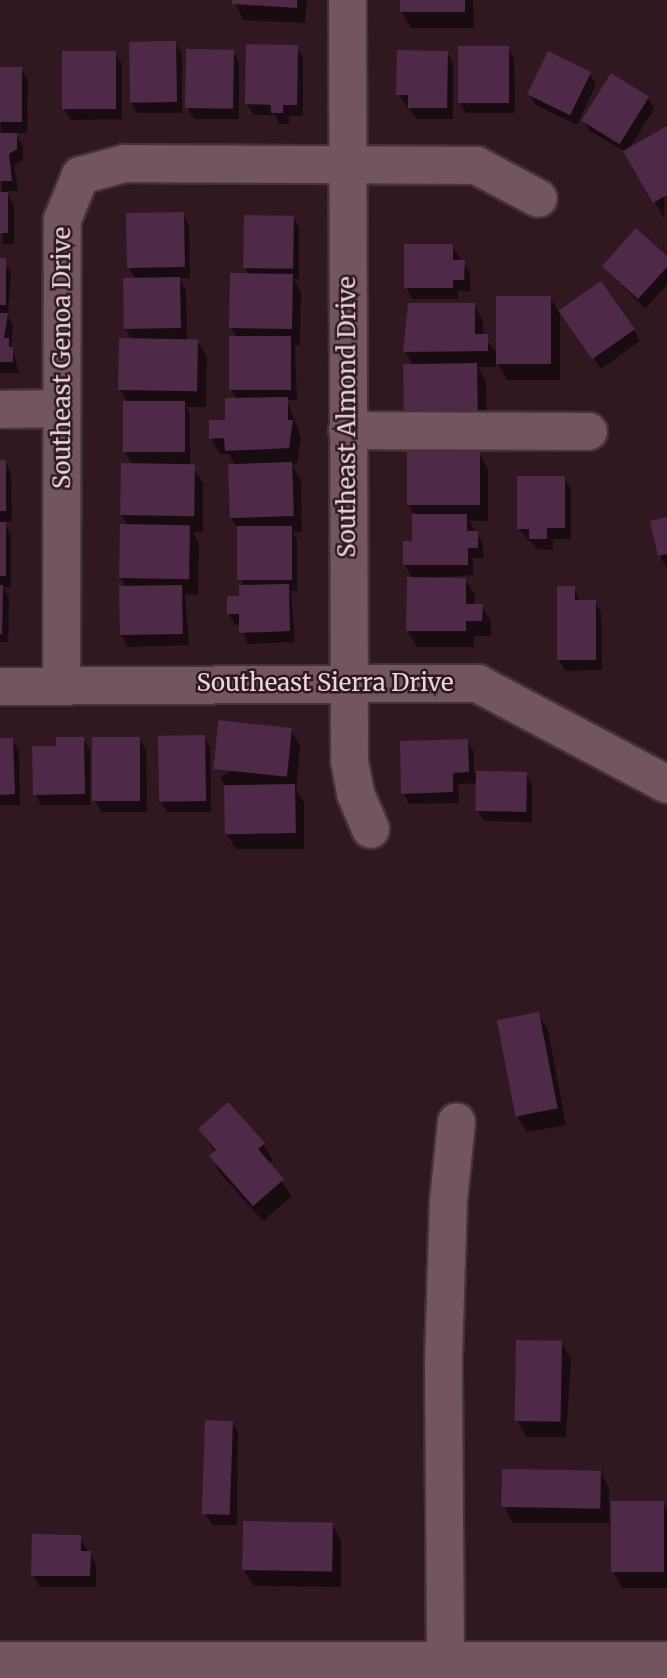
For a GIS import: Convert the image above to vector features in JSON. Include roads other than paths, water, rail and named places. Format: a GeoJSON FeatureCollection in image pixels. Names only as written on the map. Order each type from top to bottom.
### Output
{"type":"FeatureCollection","features":[{"type":"Feature","properties":{"kind":"street","name":"Southeast Almond Drive"},"geometry":{"type":"LineString","coordinates":[[347,0],[345,163],[349,761],[355,793],[370,830]]}},
{"type":"Feature","properties":{"kind":"street","name":"Southeast Genoa Drive"},"geometry":{"type":"LineString","coordinates":[[61,685],[62,219],[80,175],[124,163],[345,163]]}},
{"type":"Feature","properties":{"kind":"street"},"geometry":{"type":"LineString","coordinates":[[345,163],[476,165],[538,198]]}},
{"type":"Feature","properties":{"kind":"street"},"geometry":{"type":"LineString","coordinates":[[0,409],[61,408]]}},
{"type":"Feature","properties":{"kind":"street"},"geometry":{"type":"LineString","coordinates":[[347,430],[588,431]]}},
{"type":"Feature","properties":{"kind":"street","name":"Southeast Sierra Drive"},"geometry":{"type":"LineString","coordinates":[[0,686],[477,683],[667,784]]}},
{"type":"Feature","properties":{"kind":"street"},"geometry":{"type":"LineString","coordinates":[[456,1121],[447,1200],[443,1357],[458,1664]]}},
{"type":"Feature","properties":{"kind":"street"},"geometry":{"type":"LineString","coordinates":[[0,1660],[458,1664],[667,1660]]}}]}
